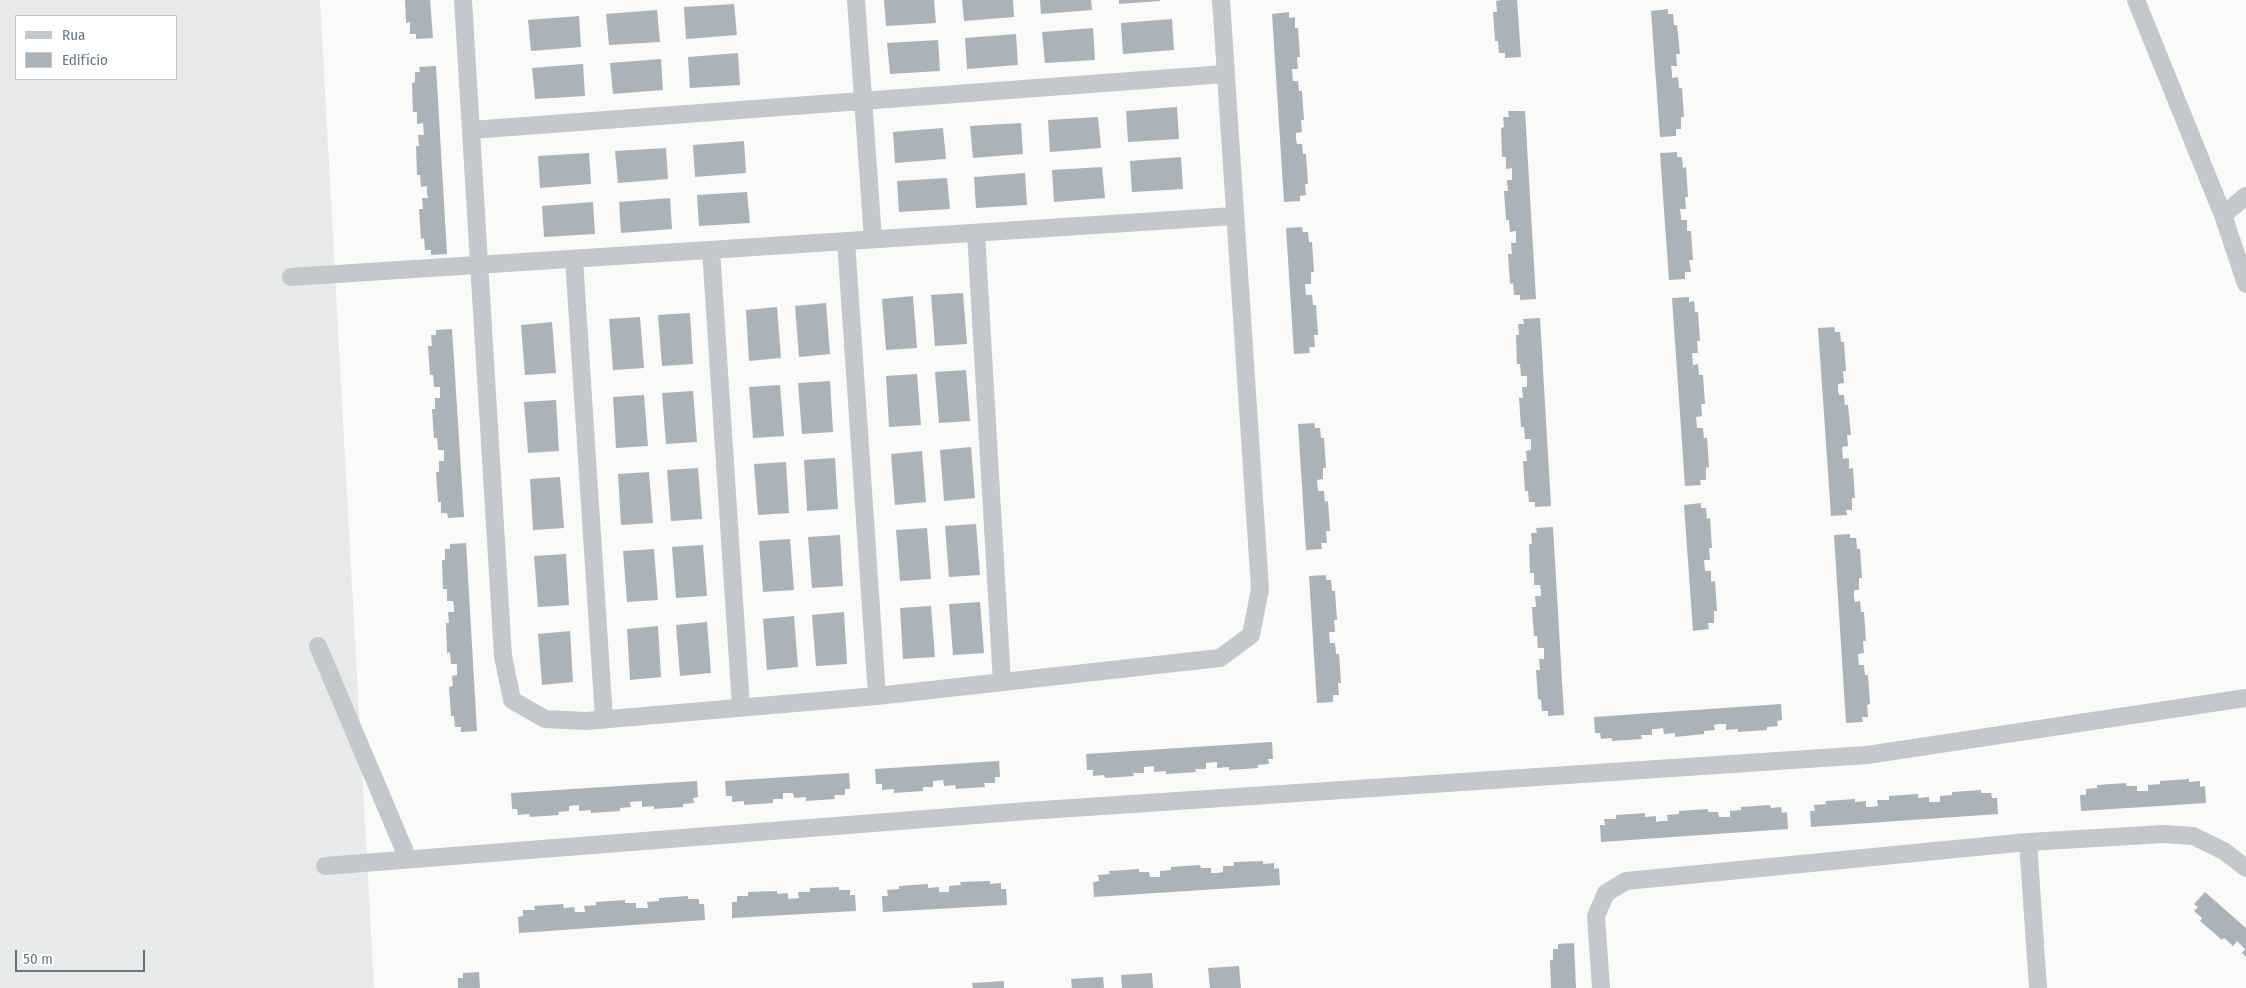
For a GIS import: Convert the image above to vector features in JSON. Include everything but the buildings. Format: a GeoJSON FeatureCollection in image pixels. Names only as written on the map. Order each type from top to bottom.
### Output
{"type":"FeatureCollection","features":[{"type":"Feature","properties":{"kind":"street"},"geometry":{"type":"LineString","coordinates":[[462,0],[503,656],[512,700],[545,719],[604,719],[877,696],[1220,658],[1251,635],[1260,589],[1221,0]]}},
{"type":"Feature","properties":{"kind":"street"},"geometry":{"type":"LineString","coordinates":[[856,0],[873,240]]}},
{"type":"Feature","properties":{"kind":"street"},"geometry":{"type":"LineString","coordinates":[[2136,0],[2223,215],[2246,284]]}},
{"type":"Feature","properties":{"kind":"street"},"geometry":{"type":"LineString","coordinates":[[470,130],[1225,74]]}},
{"type":"Feature","properties":{"kind":"street"},"geometry":{"type":"LineString","coordinates":[[2223,215],[2246,196]]}},
{"type":"Feature","properties":{"kind":"street"},"geometry":{"type":"LineString","coordinates":[[291,277],[1234,216]]}},
{"type":"Feature","properties":{"kind":"street"},"geometry":{"type":"LineString","coordinates":[[976,232],[1002,682]]}},
{"type":"Feature","properties":{"kind":"street"},"geometry":{"type":"LineString","coordinates":[[846,241],[877,696]]}},
{"type":"Feature","properties":{"kind":"street"},"geometry":{"type":"LineString","coordinates":[[711,250],[741,707]]}},
{"type":"Feature","properties":{"kind":"street"},"geometry":{"type":"LineString","coordinates":[[574,259],[604,719]]}},
{"type":"Feature","properties":{"kind":"street"},"geometry":{"type":"LineString","coordinates":[[318,646],[408,859]]}},
{"type":"Feature","properties":{"kind":"street"},"geometry":{"type":"LineString","coordinates":[[325,866],[1027,810],[1868,755],[2246,698]]}},
{"type":"Feature","properties":{"kind":"street"},"geometry":{"type":"LineString","coordinates":[[1601,988],[1596,916],[1606,893],[1626,881],[2028,842],[2164,834],[2193,836],[2224,851],[2246,868]]}},
{"type":"Feature","properties":{"kind":"street"},"geometry":{"type":"LineString","coordinates":[[2028,842],[2038,988]]}},
{"type":"Feature","properties":{"kind":"shaded area"},"geometry":{"type":"Polygon","coordinates":[[[0,0],[320,0],[374,988],[0,988],[0,0]]]}}]}
